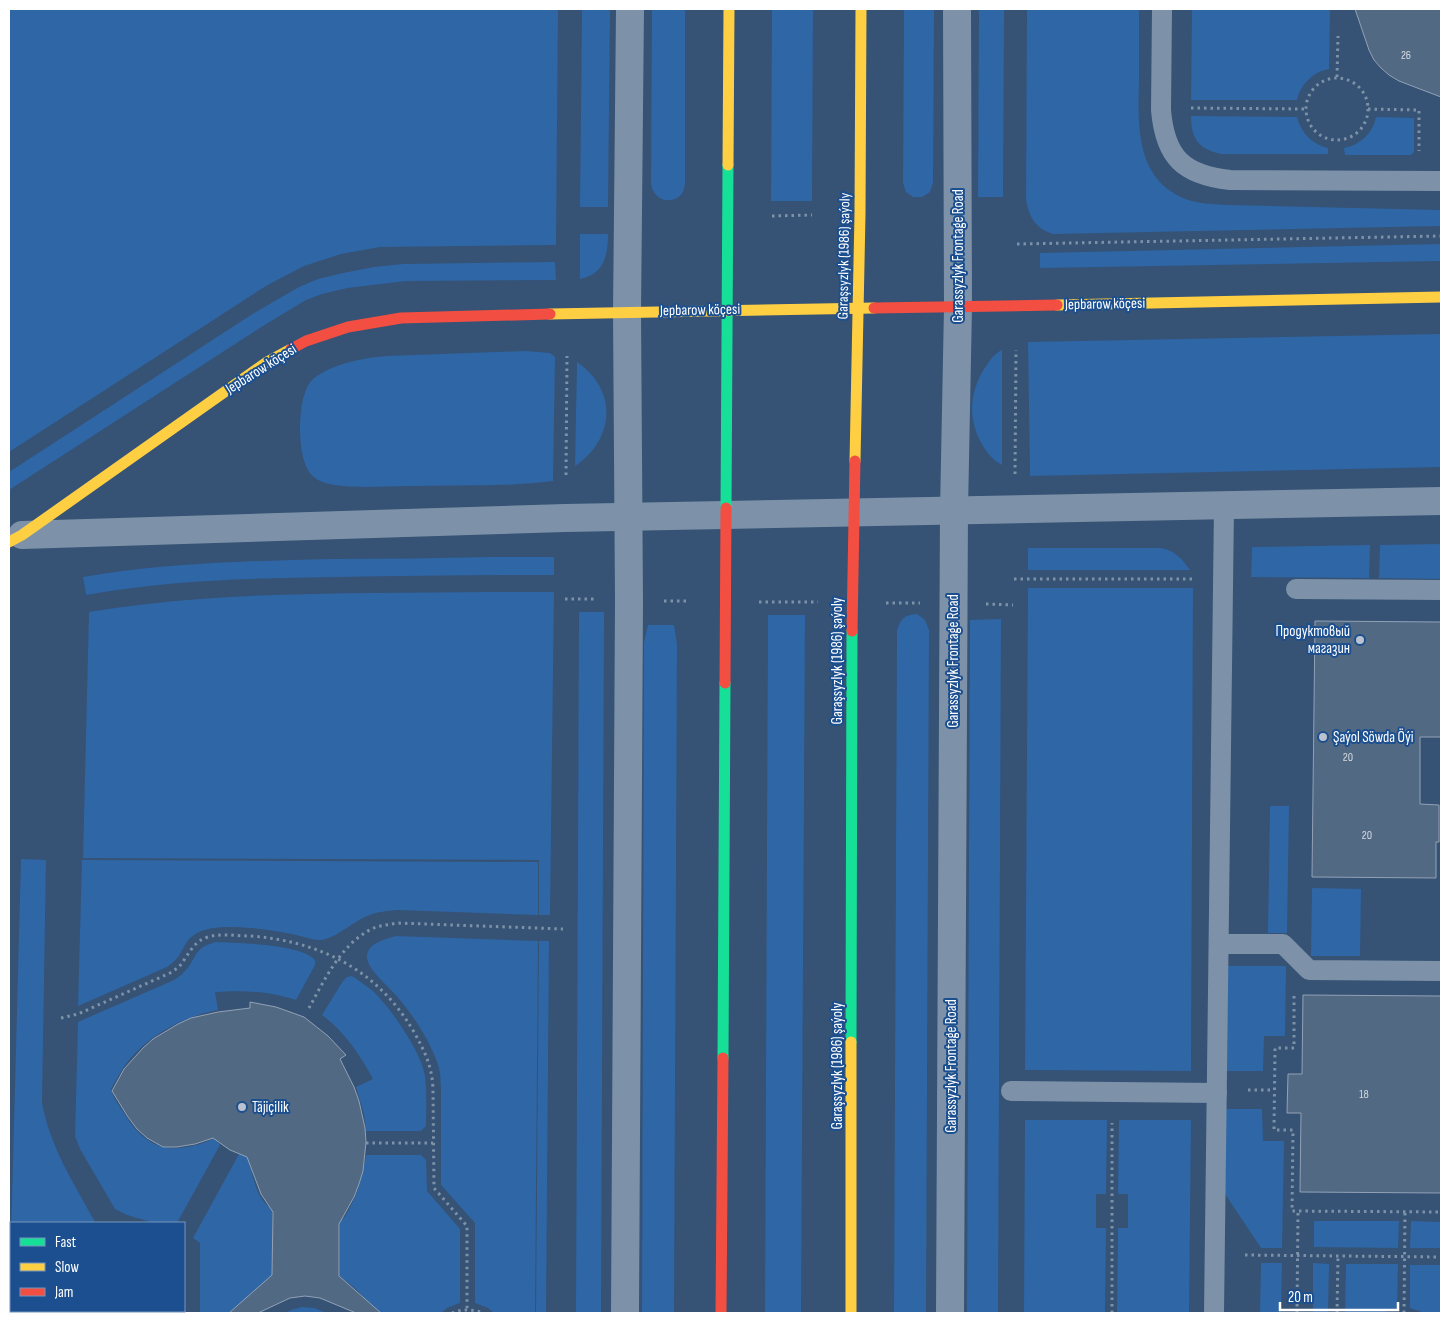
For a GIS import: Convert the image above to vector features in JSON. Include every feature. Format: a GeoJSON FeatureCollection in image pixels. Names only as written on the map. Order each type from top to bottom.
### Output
{"type":"FeatureCollection","features":[{"type":"Feature","properties":{"kind":"main road"},"geometry":{"type":"LineString","coordinates":[[722,1313],[729,9]]}},
{"type":"Feature","properties":{"kind":"main road","name":"Garaşsyzlyk (1986) şaýoly"},"geometry":{"type":"LineString","coordinates":[[851,1313],[852,603],[860,204],[861,9]]}},
{"type":"Feature","properties":{"kind":"main road","name":"Jepbarow köçesi"},"geometry":{"type":"LineString","coordinates":[[15,539],[267,362],[306,341],[348,327],[401,318],[1441,297]]}},
{"type":"Feature","properties":{"kind":"street"},"geometry":{"type":"LineString","coordinates":[[625,1313],[629,600],[627,312],[630,9]]}},
{"type":"Feature","properties":{"kind":"street","name":"Garassyzlyk Frontage Road"},"geometry":{"type":"LineString","coordinates":[[950,1313],[954,511],[958,307],[957,9]]}},
{"type":"Feature","properties":{"kind":"street","name":"Jepbarow köçesi"},"geometry":{"type":"LineString","coordinates":[[15,539],[629,516],[1441,502]]}},
{"type":"Feature","properties":{"kind":"lane"},"geometry":{"type":"LineString","coordinates":[[1162,9],[1162,126],[1166,140],[1173,152],[1181,163],[1190,169],[1202,175],[1230,180],[1441,181]]}},
{"type":"Feature","properties":{"kind":"lane"},"geometry":{"type":"LineString","coordinates":[[1214,1313],[1224,506]]}},
{"type":"Feature","properties":{"kind":"lane"},"geometry":{"type":"LineString","coordinates":[[1296,589],[1441,590]]}},
{"type":"Feature","properties":{"kind":"lane"},"geometry":{"type":"LineString","coordinates":[[1219,944],[1283,944],[1309,970],[1441,971]]}},
{"type":"Feature","properties":{"kind":"lane"},"geometry":{"type":"LineString","coordinates":[[1011,1091],[1217,1093]]}},
{"type":"Feature","properties":{"kind":"path"},"geometry":{"type":"LineString","coordinates":[[1337,77],[1338,36]]}},
{"type":"Feature","properties":{"kind":"path"},"geometry":{"type":"LineString","coordinates":[[1337,77],[1345,78],[1360,87],[1367,100],[1368,109],[1367,117],[1359,131],[1352,136],[1336,140],[1320,136],[1309,124],[1306,100],[1315,86],[1329,78],[1337,77]]}},
{"type":"Feature","properties":{"kind":"path"},"geometry":{"type":"LineString","coordinates":[[1187,108],[1306,109]]}},
{"type":"Feature","properties":{"kind":"path"},"geometry":{"type":"LineString","coordinates":[[1368,109],[1419,110],[1418,159]]}},
{"type":"Feature","properties":{"kind":"path"},"geometry":{"type":"LineString","coordinates":[[772,216],[812,216]]}},
{"type":"Feature","properties":{"kind":"path"},"geometry":{"type":"LineString","coordinates":[[1017,244],[1441,236]]}},
{"type":"Feature","properties":{"kind":"path"},"geometry":{"type":"LineString","coordinates":[[1015,475],[1016,350]]}},
{"type":"Feature","properties":{"kind":"path"},"geometry":{"type":"LineString","coordinates":[[566,475],[567,356]]}},
{"type":"Feature","properties":{"kind":"path"},"geometry":{"type":"LineString","coordinates":[[1014,579],[1192,579]]}},
{"type":"Feature","properties":{"kind":"path"},"geometry":{"type":"LineString","coordinates":[[565,599],[805,602]]}},
{"type":"Feature","properties":{"kind":"path"},"geometry":{"type":"LineString","coordinates":[[978,604],[1013,604]]}},
{"type":"Feature","properties":{"kind":"path"},"geometry":{"type":"LineString","coordinates":[[309,1008],[329,973],[351,942],[374,928],[397,923],[563,929]]}},
{"type":"Feature","properties":{"kind":"path"},"geometry":{"type":"LineString","coordinates":[[61,1018],[78,1014],[170,973],[179,967],[192,946],[208,936],[271,939],[310,946],[339,959],[378,986],[407,1021],[430,1064],[432,1073],[434,1188],[468,1226],[467,1310]]}},
{"type":"Feature","properties":{"kind":"path"},"geometry":{"type":"LineString","coordinates":[[1295,956],[1294,1048],[1275,1048],[1274,1130],[1293,1130],[1292,1211],[1441,1212]]}},
{"type":"Feature","properties":{"kind":"path"},"geometry":{"type":"LineString","coordinates":[[1112,1120],[1112,1313]]}},
{"type":"Feature","properties":{"kind":"path"},"geometry":{"type":"LineString","coordinates":[[366,1143],[434,1143]]}},
{"type":"Feature","properties":{"kind":"path"},"geometry":{"type":"LineString","coordinates":[[1297,1313],[1298,1211]]}},
{"type":"Feature","properties":{"kind":"path"},"geometry":{"type":"LineString","coordinates":[[1404,1313],[1405,1212]]}},
{"type":"Feature","properties":{"kind":"path"},"geometry":{"type":"LineString","coordinates":[[1260,1255],[1441,1256]]}},
{"type":"Feature","properties":{"kind":"path"},"geometry":{"type":"LineString","coordinates":[[1337,1313],[1338,1256]]}},
{"type":"Feature","properties":{"kind":"path"},"geometry":{"type":"LineString","coordinates":[[452,1313],[467,1310],[483,1313]]}},
{"type":"Feature","properties":{"kind":"shaded area"},"geometry":{"type":"Polygon","coordinates":[[[9,9],[558,9],[556,245],[380,247],[341,254],[304,266],[266,286],[9,452],[9,9]]]}},
{"type":"Feature","properties":{"kind":"shaded area"},"geometry":{"type":"Polygon","coordinates":[[[582,9],[610,9],[608,207],[580,207],[582,9]]]}},
{"type":"Feature","properties":{"kind":"shaded area"},"geometry":{"type":"Polygon","coordinates":[[[652,9],[685,9],[685,184],[680,196],[673,200],[664,200],[657,196],[651,184],[652,9]]]}},
{"type":"Feature","properties":{"kind":"shaded area"},"geometry":{"type":"Polygon","coordinates":[[[772,9],[813,9],[812,201],[771,201],[772,9]]]}},
{"type":"Feature","properties":{"kind":"shaded area"},"geometry":{"type":"Polygon","coordinates":[[[904,9],[934,9],[933,183],[930,192],[922,197],[913,197],[906,192],[903,183],[904,9]]]}},
{"type":"Feature","properties":{"kind":"shaded area"},"geometry":{"type":"Polygon","coordinates":[[[979,9],[1004,9],[1003,197],[978,197],[979,9]]]}},
{"type":"Feature","properties":{"kind":"shaded area"},"geometry":{"type":"Polygon","coordinates":[[[1027,9],[1139,9],[1139,114],[1143,148],[1148,163],[1156,177],[1167,189],[1183,198],[1199,203],[1228,205],[1441,210],[1441,226],[1054,234],[1042,229],[1031,216],[1026,198],[1027,9]]]}},
{"type":"Feature","properties":{"kind":"shaded area"},"geometry":{"type":"Polygon","coordinates":[[[1192,9],[1330,9],[1329,69],[1318,73],[1308,80],[1301,89],[1297,100],[1191,100],[1192,9]]]}},
{"type":"Feature","properties":{"kind":"shaded area"},"geometry":{"type":"Polygon","coordinates":[[[1191,116],[1297,117],[1304,133],[1312,141],[1328,148],[1328,154],[1221,154],[1213,152],[1201,146],[1197,141],[1192,131],[1191,116]]]}},
{"type":"Feature","properties":{"kind":"shaded area"},"geometry":{"type":"Polygon","coordinates":[[[1376,117],[1414,118],[1414,152],[1411,155],[1345,155],[1344,148],[1355,144],[1365,137],[1372,128],[1376,117]]]}},
{"type":"Feature","properties":{"kind":"shaded area"},"geometry":{"type":"Polygon","coordinates":[[[580,234],[608,234],[607,250],[603,263],[594,273],[580,279],[580,234]]]}},
{"type":"Feature","properties":{"kind":"shaded area"},"geometry":{"type":"Polygon","coordinates":[[[1441,244],[1441,261],[1040,268],[1040,253],[1441,244]]]}},
{"type":"Feature","properties":{"kind":"shaded area"},"geometry":{"type":"Polygon","coordinates":[[[555,262],[556,280],[406,281],[347,288],[306,300],[9,490],[9,472],[254,313],[299,287],[318,279],[374,267],[403,264],[555,262]]]}},
{"type":"Feature","properties":{"kind":"shaded area"},"geometry":{"type":"Polygon","coordinates":[[[1441,334],[1441,467],[1030,476],[1028,342],[1441,334]]]}},
{"type":"Feature","properties":{"kind":"shaded area"},"geometry":{"type":"Polygon","coordinates":[[[1002,350],[1002,465],[983,446],[974,426],[972,406],[973,395],[980,376],[991,359],[1002,350]]]}},
{"type":"Feature","properties":{"kind":"shaded area"},"geometry":{"type":"Polygon","coordinates":[[[526,351],[550,353],[555,357],[553,481],[500,485],[351,487],[328,484],[310,474],[301,449],[301,410],[307,387],[319,374],[337,366],[367,358],[526,351]]]}},
{"type":"Feature","properties":{"kind":"shaded area"},"geometry":{"type":"Polygon","coordinates":[[[577,362],[590,373],[600,386],[605,400],[606,414],[604,429],[598,442],[588,455],[575,466],[577,362]]]}},
{"type":"Feature","properties":{"kind":"shaded area"},"geometry":{"type":"Polygon","coordinates":[[[1441,544],[1441,579],[1379,578],[1380,545],[1441,544]]]}},
{"type":"Feature","properties":{"kind":"shaded area"},"geometry":{"type":"Polygon","coordinates":[[[1370,545],[1369,578],[1251,577],[1252,547],[1370,545]]]}},
{"type":"Feature","properties":{"kind":"shaded area"},"geometry":{"type":"Polygon","coordinates":[[[1028,548],[1160,548],[1174,553],[1190,570],[1028,570],[1028,548]]]}},
{"type":"Feature","properties":{"kind":"shaded area"},"geometry":{"type":"Polygon","coordinates":[[[554,557],[554,575],[243,579],[148,586],[86,595],[83,577],[175,566],[237,562],[554,557]]]}},
{"type":"Feature","properties":{"kind":"shaded area"},"geometry":{"type":"Polygon","coordinates":[[[1028,588],[1193,588],[1191,1071],[1025,1070],[1028,588]]]}},
{"type":"Feature","properties":{"kind":"shaded area"},"geometry":{"type":"Polygon","coordinates":[[[554,592],[550,915],[539,915],[539,860],[83,858],[89,612],[189,600],[289,594],[554,592]]]}},
{"type":"Feature","properties":{"kind":"shaded area"},"geometry":{"type":"Polygon","coordinates":[[[579,612],[604,612],[601,1313],[576,1313],[579,612]]]}},
{"type":"Feature","properties":{"kind":"shaded area"},"geometry":{"type":"Polygon","coordinates":[[[917,614],[925,620],[929,630],[926,1313],[894,1313],[897,630],[904,618],[917,614]]]}},
{"type":"Feature","properties":{"kind":"shaded area"},"geometry":{"type":"Polygon","coordinates":[[[768,615],[805,615],[801,1313],[765,1313],[768,615]]]}},
{"type":"Feature","properties":{"kind":"shaded area"},"geometry":{"type":"Polygon","coordinates":[[[1001,619],[998,1313],[967,1313],[970,620],[1001,619]]]}},
{"type":"Feature","properties":{"kind":"shaded area"},"geometry":{"type":"Polygon","coordinates":[[[648,625],[674,625],[677,644],[674,1313],[642,1313],[644,643],[648,625]]]}},
{"type":"Feature","properties":{"kind":"shaded area"},"geometry":{"type":"Polygon","coordinates":[[[1270,806],[1289,806],[1287,933],[1268,933],[1270,806]]]}},
{"type":"Feature","properties":{"kind":"shaded area"},"geometry":{"type":"Polygon","coordinates":[[[21,859],[46,860],[42,1103],[56,1149],[94,1222],[11,1222],[21,859]]]}},
{"type":"Feature","properties":{"kind":"shaded area"},"geometry":{"type":"Polygon","coordinates":[[[82,860],[538,862],[538,915],[397,910],[367,916],[337,934],[322,940],[246,928],[207,929],[190,938],[178,957],[167,967],[78,1006],[82,860]]]}},
{"type":"Feature","properties":{"kind":"shaded area"},"geometry":{"type":"Polygon","coordinates":[[[1312,888],[1361,889],[1360,956],[1311,956],[1312,888]]]}},
{"type":"Feature","properties":{"kind":"shaded area"},"geometry":{"type":"Polygon","coordinates":[[[396,936],[538,941],[535,1313],[494,1313],[488,1308],[475,1303],[475,1223],[441,1185],[441,1088],[438,1064],[424,1034],[411,1014],[375,973],[368,962],[367,957],[370,948],[382,940],[396,936]]]}},
{"type":"Feature","properties":{"kind":"shaded area"},"geometry":{"type":"Polygon","coordinates":[[[539,941],[549,941],[546,1313],[536,1313],[539,941]]]}},
{"type":"Feature","properties":{"kind":"shaded area"},"geometry":{"type":"Polygon","coordinates":[[[216,942],[269,945],[308,955],[315,960],[315,965],[296,1000],[256,992],[215,992],[218,1010],[177,1023],[165,1030],[142,1047],[123,1068],[111,1089],[116,1101],[142,1136],[152,1143],[163,1147],[187,1147],[215,1138],[220,1145],[178,1222],[151,1222],[127,1215],[115,1209],[80,1149],[75,1136],[78,1022],[174,980],[188,967],[199,950],[208,944],[216,942]]]}},
{"type":"Feature","properties":{"kind":"shaded area"},"geometry":{"type":"Polygon","coordinates":[[[1228,966],[1286,966],[1285,1036],[1264,1036],[1263,1071],[1226,1071],[1228,966]]]}},
{"type":"Feature","properties":{"kind":"shaded area"},"geometry":{"type":"Polygon","coordinates":[[[351,976],[371,989],[380,998],[412,1043],[423,1066],[426,1088],[426,1126],[421,1131],[366,1131],[364,1114],[356,1087],[373,1079],[351,1044],[322,1015],[343,981],[351,976]]]}},
{"type":"Feature","properties":{"kind":"shaded area"},"geometry":{"type":"Polygon","coordinates":[[[1226,1109],[1262,1109],[1263,1141],[1284,1141],[1282,1248],[1261,1248],[1225,1194],[1226,1109]]]}},
{"type":"Feature","properties":{"kind":"shaded area"},"geometry":{"type":"Polygon","coordinates":[[[1025,1120],[1107,1120],[1106,1194],[1096,1194],[1096,1228],[1106,1228],[1105,1313],[1024,1313],[1025,1120]]]}},
{"type":"Feature","properties":{"kind":"shaded area"},"geometry":{"type":"Polygon","coordinates":[[[1119,1120],[1191,1120],[1189,1313],[1117,1313],[1118,1228],[1128,1228],[1128,1194],[1118,1194],[1119,1120]]]}},
{"type":"Feature","properties":{"kind":"shaded area"},"geometry":{"type":"Polygon","coordinates":[[[239,1154],[248,1156],[258,1193],[272,1209],[272,1277],[252,1293],[237,1313],[200,1313],[200,1243],[193,1238],[239,1154]]]}},
{"type":"Feature","properties":{"kind":"shaded area"},"geometry":{"type":"Polygon","coordinates":[[[366,1155],[421,1155],[426,1160],[427,1191],[460,1229],[460,1303],[447,1308],[441,1313],[374,1313],[359,1292],[340,1277],[340,1219],[344,1218],[355,1196],[361,1180],[366,1155]]]}},
{"type":"Feature","properties":{"kind":"shaded area"},"geometry":{"type":"Polygon","coordinates":[[[1314,1221],[1399,1221],[1398,1248],[1314,1247],[1314,1221]]]}},
{"type":"Feature","properties":{"kind":"shaded area"},"geometry":{"type":"Polygon","coordinates":[[[1411,1221],[1441,1222],[1441,1248],[1410,1248],[1411,1221]]]}},
{"type":"Feature","properties":{"kind":"shaded area"},"geometry":{"type":"Polygon","coordinates":[[[1261,1263],[1282,1263],[1281,1313],[1260,1313],[1261,1263]]]}},
{"type":"Feature","properties":{"kind":"shaded area"},"geometry":{"type":"Polygon","coordinates":[[[1313,1263],[1329,1264],[1328,1313],[1313,1313],[1313,1263]]]}},
{"type":"Feature","properties":{"kind":"shaded area"},"geometry":{"type":"Polygon","coordinates":[[[1346,1264],[1398,1264],[1397,1308],[1382,1313],[1345,1313],[1346,1264]]]}},
{"type":"Feature","properties":{"kind":"shaded area"},"geometry":{"type":"Polygon","coordinates":[[[1410,1265],[1441,1265],[1441,1313],[1425,1313],[1410,1308],[1410,1265]]]}},
{"type":"Feature","properties":{"kind":"shaded area"},"geometry":{"type":"Polygon","coordinates":[[[10,1275],[10,1312],[37,1313],[9,1313],[10,1275]]]}},
{"type":"Feature","properties":{"kind":"shaded area"},"geometry":{"type":"Polygon","coordinates":[[[302,1307],[314,1308],[327,1313],[286,1313],[302,1307]]]}},
{"type":"Feature","properties":{"kind":"building"},"geometry":{"type":"Polygon","coordinates":[[[1355,9],[1441,9],[1441,97],[1399,81],[1381,68],[1369,50],[1355,9]]]}},
{"type":"Feature","properties":{"kind":"building"},"geometry":{"type":"Polygon","coordinates":[[[1315,621],[1441,622],[1441,737],[1420,737],[1420,804],[1439,805],[1439,842],[1436,842],[1436,878],[1312,877],[1315,621]]]}},
{"type":"Feature","properties":{"kind":"building"},"geometry":{"type":"Polygon","coordinates":[[[1303,995],[1441,996],[1441,1193],[1300,1192],[1301,1113],[1287,1113],[1288,1074],[1302,1074],[1303,995]]]}},
{"type":"Feature","properties":{"kind":"building","name":"Täjiçilik"},"geometry":{"type":"Polygon","coordinates":[[[250,1002],[276,1007],[304,1017],[328,1036],[346,1055],[340,1059],[359,1101],[366,1142],[363,1171],[359,1184],[339,1224],[339,1276],[381,1313],[356,1313],[320,1298],[305,1296],[290,1298],[258,1313],[229,1313],[272,1275],[273,1212],[261,1194],[247,1157],[230,1150],[213,1138],[195,1144],[163,1147],[147,1138],[137,1129],[112,1091],[124,1069],[153,1039],[191,1018],[250,1008],[250,1002]]]}},
{"type":"Feature","properties":{"kind":"traffic: fast"},"geometry":{"type":"LineString","coordinates":[[726,508],[728,165]]}},
{"type":"Feature","properties":{"kind":"traffic: fast"},"geometry":{"type":"LineString","coordinates":[[851,1042],[852,631]]}},
{"type":"Feature","properties":{"kind":"traffic: fast"},"geometry":{"type":"LineString","coordinates":[[723,1058],[725,683]]}},
{"type":"Feature","properties":{"kind":"traffic: slow"},"geometry":{"type":"LineString","coordinates":[[728,165],[729,9]]}},
{"type":"Feature","properties":{"kind":"traffic: slow"},"geometry":{"type":"LineString","coordinates":[[855,461],[860,214],[861,9]]}},
{"type":"Feature","properties":{"kind":"traffic: slow"},"geometry":{"type":"LineString","coordinates":[[1057,305],[1441,297]]}},
{"type":"Feature","properties":{"kind":"traffic: slow"},"geometry":{"type":"LineString","coordinates":[[550,314],[874,308]]}},
{"type":"Feature","properties":{"kind":"traffic: slow"},"geometry":{"type":"LineString","coordinates":[[9,542],[22,535],[267,362],[291,349]]}},
{"type":"Feature","properties":{"kind":"traffic: slow"},"geometry":{"type":"LineString","coordinates":[[851,1042],[851,1313]]}},
{"type":"Feature","properties":{"kind":"traffic: jam"},"geometry":{"type":"LineString","coordinates":[[874,308],[1057,305]]}},
{"type":"Feature","properties":{"kind":"traffic: jam"},"geometry":{"type":"LineString","coordinates":[[291,349],[306,341],[348,327],[401,318],[550,314]]}},
{"type":"Feature","properties":{"kind":"traffic: jam"},"geometry":{"type":"LineString","coordinates":[[852,631],[855,461]]}},
{"type":"Feature","properties":{"kind":"traffic: jam"},"geometry":{"type":"LineString","coordinates":[[725,683],[726,508]]}},
{"type":"Feature","properties":{"kind":"traffic: jam"},"geometry":{"type":"LineString","coordinates":[[721,1313],[723,1058]]}},
{"type":"Feature","properties":{"kind":"place","name":"Продуктовый магазин"},"geometry":{"type":"Point","coordinates":[1360,640]}},
{"type":"Feature","properties":{"kind":"place","name":"Şaýol Söwda Öýi"},"geometry":{"type":"Point","coordinates":[1323,737]}},
{"type":"Feature","properties":{"kind":"place","name":"Täjiçilik"},"geometry":{"type":"Point","coordinates":[242,1107]}}]}
